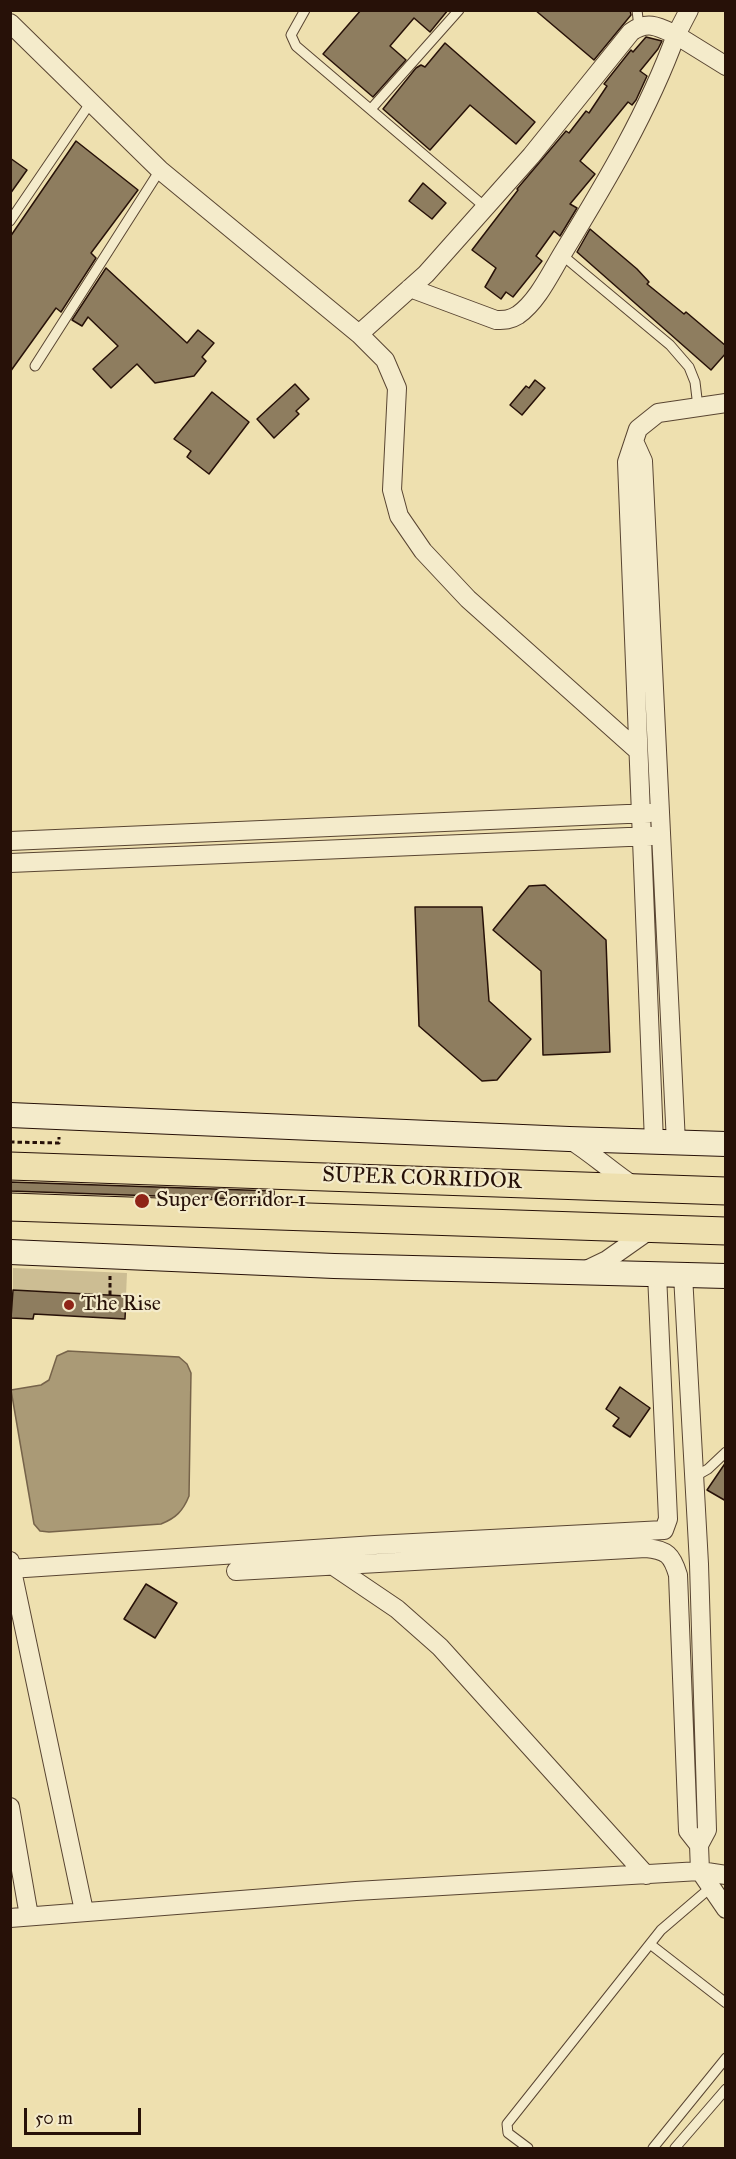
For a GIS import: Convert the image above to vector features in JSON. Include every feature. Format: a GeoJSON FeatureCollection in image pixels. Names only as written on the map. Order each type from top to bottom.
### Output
{"type":"FeatureCollection","features":[{"type":"Feature","properties":{"kind":"main road","name":"SUPER CORRIDOR"},"geometry":{"type":"LineString","coordinates":[[10,1166],[726,1191]]}},
{"type":"Feature","properties":{"kind":"main road","name":"SUPER CORRIDOR"},"geometry":{"type":"LineString","coordinates":[[10,1208],[726,1231]]}},
{"type":"Feature","properties":{"kind":"street"},"geometry":{"type":"LineString","coordinates":[[411,288],[496,320],[510,320],[520,314],[542,287],[562,255],[635,129],[689,10]]}},
{"type":"Feature","properties":{"kind":"street"},"geometry":{"type":"LineString","coordinates":[[359,334],[411,288],[531,156],[638,19],[676,35],[726,66]]}},
{"type":"Feature","properties":{"kind":"street"},"geometry":{"type":"LineString","coordinates":[[10,23],[160,170],[359,334],[385,360],[397,388],[392,490],[399,516],[423,551],[468,599],[636,749]]}},
{"type":"Feature","properties":{"kind":"street"},"geometry":{"type":"LineString","coordinates":[[665,1142],[640,836],[627,462],[634,441],[646,420],[658,413],[726,403]]}},
{"type":"Feature","properties":{"kind":"street"},"geometry":{"type":"LineString","coordinates":[[634,441],[643,461],[660,836],[665,1142]]}},
{"type":"Feature","properties":{"kind":"street"},"geometry":{"type":"LineString","coordinates":[[10,841],[658,812]]}},
{"type":"Feature","properties":{"kind":"street"},"geometry":{"type":"LineString","coordinates":[[10,863],[660,836]]}},
{"type":"Feature","properties":{"kind":"street"},"geometry":{"type":"LineString","coordinates":[[10,1115],[569,1140],[726,1143]]}},
{"type":"Feature","properties":{"kind":"street"},"geometry":{"type":"LineString","coordinates":[[569,1140],[595,1155],[610,1171],[636,1187]]}},
{"type":"Feature","properties":{"kind":"street"},"geometry":{"type":"LineString","coordinates":[[583,1272],[607,1260],[651,1229]]}},
{"type":"Feature","properties":{"kind":"street"},"geometry":{"type":"LineString","coordinates":[[10,1252],[334,1266],[726,1276]]}},
{"type":"Feature","properties":{"kind":"street"},"geometry":{"type":"LineString","coordinates":[[84,1911],[12,1575],[375,1545],[664,1530],[668,1520],[657,1274]]}},
{"type":"Feature","properties":{"kind":"street"},"geometry":{"type":"LineString","coordinates":[[683,1275],[694,1476],[707,1830],[699,1845],[700,1871],[726,1909]]}},
{"type":"Feature","properties":{"kind":"street"},"geometry":{"type":"LineString","coordinates":[[236,1572],[646,1548],[663,1550],[672,1556],[678,1575],[688,1831],[699,1845]]}},
{"type":"Feature","properties":{"kind":"street"},"geometry":{"type":"LineString","coordinates":[[332,1565],[397,1609],[440,1647],[646,1875]]}},
{"type":"Feature","properties":{"kind":"street"},"geometry":{"type":"LineString","coordinates":[[10,1807],[29,1916]]}},
{"type":"Feature","properties":{"kind":"street"},"geometry":{"type":"LineString","coordinates":[[10,1918],[368,1890],[700,1871],[724,1872]]}},
{"type":"Feature","properties":{"kind":"lane"},"geometry":{"type":"LineString","coordinates":[[305,10],[291,35],[296,46],[485,207]]}},
{"type":"Feature","properties":{"kind":"lane"},"geometry":{"type":"LineString","coordinates":[[371,109],[459,10]]}},
{"type":"Feature","properties":{"kind":"lane"},"geometry":{"type":"LineString","coordinates":[[10,221],[91,102]]}},
{"type":"Feature","properties":{"kind":"lane"},"geometry":{"type":"LineString","coordinates":[[35,366],[160,170]]}},
{"type":"Feature","properties":{"kind":"lane"},"geometry":{"type":"LineString","coordinates":[[562,255],[676,352],[689,366],[698,407]]}},
{"type":"Feature","properties":{"kind":"lane"},"geometry":{"type":"LineString","coordinates":[[694,1476],[708,1469],[726,1452]]}},
{"type":"Feature","properties":{"kind":"lane"},"geometry":{"type":"LineString","coordinates":[[528,2148],[508,2133],[507,2124],[662,1930],[710,1888]]}},
{"type":"Feature","properties":{"kind":"lane"},"geometry":{"type":"LineString","coordinates":[[650,1944],[726,2002]]}},
{"type":"Feature","properties":{"kind":"lane"},"geometry":{"type":"LineString","coordinates":[[653,2148],[726,2058]]}},
{"type":"Feature","properties":{"kind":"lane"},"geometry":{"type":"LineString","coordinates":[[675,2148],[726,2089]]}},
{"type":"Feature","properties":{"kind":"path"},"geometry":{"type":"LineString","coordinates":[[10,1142],[59,1143]]}},
{"type":"Feature","properties":{"kind":"shaded area"},"geometry":{"type":"Polygon","coordinates":[[[13,1268],[127,1273],[126,1296],[13,1290],[13,1268]]]}},
{"type":"Feature","properties":{"kind":"shaded area"},"geometry":{"type":"Polygon","coordinates":[[[68,1351],[179,1357],[187,1364],[191,1373],[189,1496],[181,1510],[171,1519],[161,1524],[49,1532],[40,1531],[34,1524],[11,1390],[41,1385],[49,1380],[57,1356],[68,1351]]]}},
{"type":"Feature","properties":{"kind":"building"},"geometry":{"type":"Polygon","coordinates":[[[361,10],[448,10],[430,32],[414,18],[390,46],[406,60],[373,97],[323,54],[361,10]]]}},
{"type":"Feature","properties":{"kind":"building"},"geometry":{"type":"Polygon","coordinates":[[[535,10],[630,10],[631,15],[594,60],[535,10]]]}},
{"type":"Feature","properties":{"kind":"building"},"geometry":{"type":"Polygon","coordinates":[[[646,37],[662,41],[640,71],[647,76],[636,100],[632,105],[628,102],[580,161],[595,174],[570,204],[577,208],[560,236],[554,231],[536,256],[542,261],[513,297],[506,292],[501,299],[485,287],[496,268],[472,250],[517,189],[566,131],[569,133],[586,111],[589,113],[607,86],[604,84],[631,50],[633,52],[646,37]]]}},
{"type":"Feature","properties":{"kind":"building"},"geometry":{"type":"Polygon","coordinates":[[[445,43],[535,122],[516,144],[470,105],[430,150],[383,109],[416,68],[421,65],[425,67],[445,43]]]}},
{"type":"Feature","properties":{"kind":"building"},"geometry":{"type":"Polygon","coordinates":[[[76,141],[138,190],[91,253],[96,258],[61,312],[56,308],[10,372],[10,237],[76,141]]]}},
{"type":"Feature","properties":{"kind":"building"},"geometry":{"type":"Polygon","coordinates":[[[10,158],[27,170],[10,194],[10,158]]]}},
{"type":"Feature","properties":{"kind":"building"},"geometry":{"type":"Polygon","coordinates":[[[423,183],[446,203],[432,219],[409,201],[423,183]]]}},
{"type":"Feature","properties":{"kind":"building"},"geometry":{"type":"Polygon","coordinates":[[[590,229],[637,269],[649,282],[647,284],[684,314],[686,312],[726,346],[726,353],[711,370],[577,252],[590,229]]]}},
{"type":"Feature","properties":{"kind":"building"},"geometry":{"type":"Polygon","coordinates":[[[106,268],[187,343],[198,330],[214,343],[202,357],[206,361],[194,376],[155,383],[137,364],[111,388],[93,369],[118,346],[88,317],[82,326],[72,320],[106,268]]]}},
{"type":"Feature","properties":{"kind":"building"},"geometry":{"type":"Polygon","coordinates":[[[535,380],[545,388],[522,415],[510,405],[526,386],[529,388],[535,380]]]}},
{"type":"Feature","properties":{"kind":"building"},"geometry":{"type":"Polygon","coordinates":[[[295,384],[309,399],[296,411],[299,414],[274,438],[257,419],[295,384]]]}},
{"type":"Feature","properties":{"kind":"building"},"geometry":{"type":"Polygon","coordinates":[[[212,392],[249,422],[209,474],[187,457],[191,451],[174,439],[212,392]]]}},
{"type":"Feature","properties":{"kind":"building"},"geometry":{"type":"Polygon","coordinates":[[[545,885],[606,940],[610,1052],[543,1055],[541,971],[493,930],[529,886],[545,885]]]}},
{"type":"Feature","properties":{"kind":"building"},"geometry":{"type":"Polygon","coordinates":[[[415,907],[482,907],[489,1001],[531,1039],[497,1080],[482,1081],[419,1026],[415,907]]]}},
{"type":"Feature","properties":{"kind":"building"},"geometry":{"type":"Polygon","coordinates":[[[10,1182],[274,1191],[274,1200],[10,1191],[10,1182]]]}},
{"type":"Feature","properties":{"kind":"building","name":"The Rise"},"geometry":{"type":"Polygon","coordinates":[[[13,1290],[126,1296],[125,1319],[34,1314],[33,1319],[11,1318],[13,1290]]]}},
{"type":"Feature","properties":{"kind":"building"},"geometry":{"type":"Polygon","coordinates":[[[620,1387],[650,1408],[630,1437],[613,1426],[619,1418],[606,1409],[620,1387]]]}},
{"type":"Feature","properties":{"kind":"building"},"geometry":{"type":"Polygon","coordinates":[[[726,1462],[726,1501],[707,1490],[726,1462]]]}},
{"type":"Feature","properties":{"kind":"building"},"geometry":{"type":"Polygon","coordinates":[[[146,1584],[177,1603],[155,1638],[124,1619],[146,1584]]]}},
{"type":"Feature","properties":{"kind":"place","name":"Super Corridor 1"},"geometry":{"type":"Point","coordinates":[142,1201]}},
{"type":"Feature","properties":{"kind":"place","name":"The Rise"},"geometry":{"type":"Point","coordinates":[69,1305]}}]}
